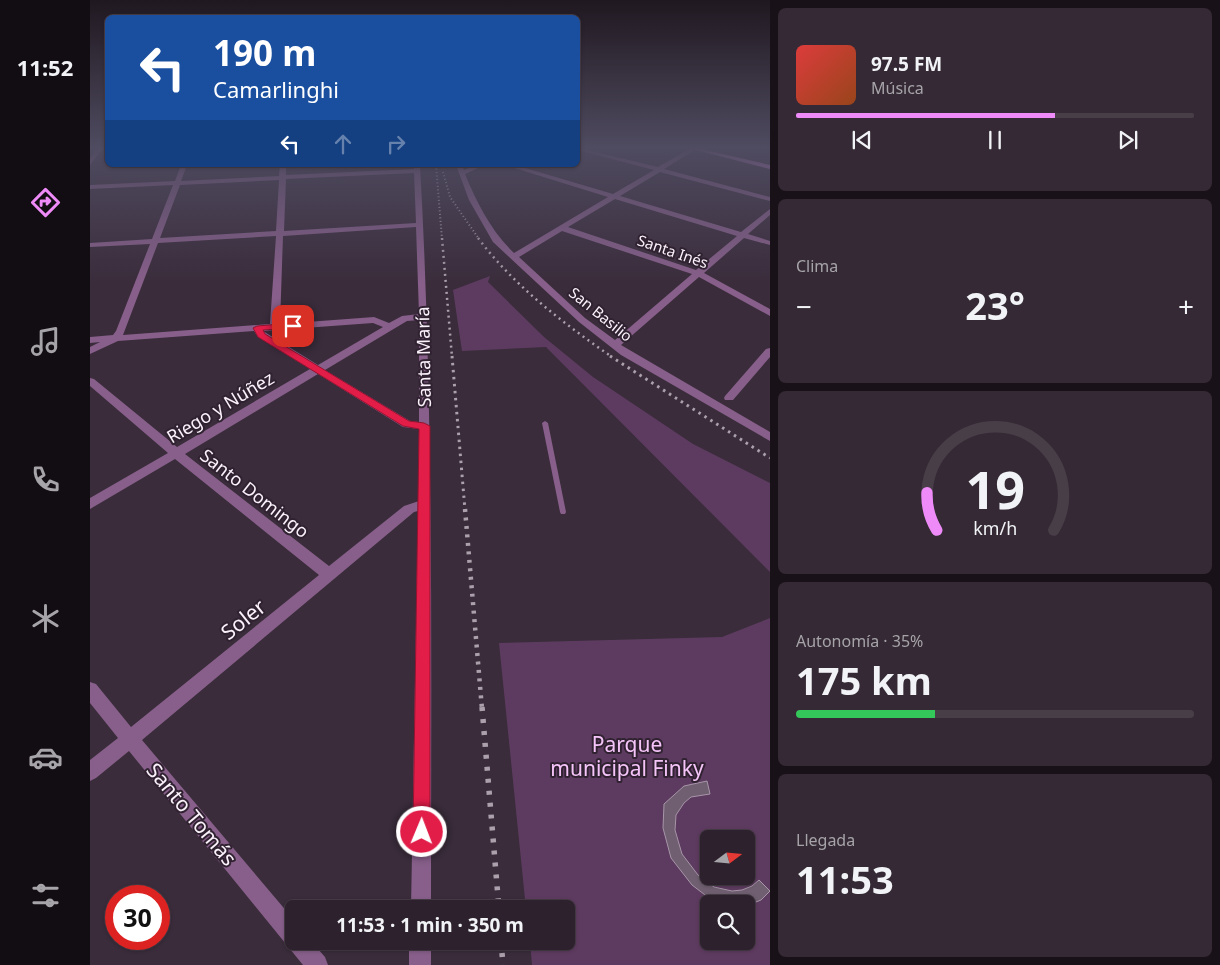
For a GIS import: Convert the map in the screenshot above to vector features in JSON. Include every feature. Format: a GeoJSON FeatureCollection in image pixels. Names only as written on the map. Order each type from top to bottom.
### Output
{"type":"FeatureCollection","features":[{"type":"Feature","properties":{"kind":"street"},"geometry":{"type":"LineString","coordinates":[[90,351],[116,338],[121,331],[173,193]]}},
{"type":"Feature","properties":{"kind":"street"},"geometry":{"type":"LineString","coordinates":[[274,327],[281,193]]}},
{"type":"Feature","properties":{"kind":"street","name":"Santa María"},"geometry":{"type":"LineString","coordinates":[[418,193],[426,504],[420,900]]}},
{"type":"Feature","properties":{"kind":"street","name":"San Basilio"},"geometry":{"type":"LineString","coordinates":[[472,193],[488,227],[500,244],[614,346],[728,415],[770,437]]}},
{"type":"Feature","properties":{"kind":"street"},"geometry":{"type":"LineString","coordinates":[[601,193],[770,243]]}},
{"type":"Feature","properties":{"kind":"street"},"geometry":{"type":"LineString","coordinates":[[513,257],[620,193]]}},
{"type":"Feature","properties":{"kind":"street"},"geometry":{"type":"LineString","coordinates":[[751,193],[770,198]]}},
{"type":"Feature","properties":{"kind":"street"},"geometry":{"type":"LineString","coordinates":[[614,346],[770,211]]}},
{"type":"Feature","properties":{"kind":"street"},"geometry":{"type":"LineString","coordinates":[[90,245],[419,226]]}},
{"type":"Feature","properties":{"kind":"street","name":"Santa Inés"},"geometry":{"type":"LineString","coordinates":[[562,228],[698,273],[770,313]]}},
{"type":"Feature","properties":{"kind":"street","name":"Riego y Núñez"},"geometry":{"type":"LineString","coordinates":[[90,504],[405,318],[422,317]]}},
{"type":"Feature","properties":{"kind":"street"},"geometry":{"type":"LineString","coordinates":[[90,340],[374,320],[390,327]]}},
{"type":"Feature","properties":{"kind":"street"},"geometry":{"type":"LineString","coordinates":[[257,328],[261,336],[407,424],[424,426]]}},
{"type":"Feature","properties":{"kind":"street"},"geometry":{"type":"LineString","coordinates":[[729,398],[770,351]]}},
{"type":"Feature","properties":{"kind":"street","name":"Santo Domingo"},"geometry":{"type":"LineString","coordinates":[[90,382],[177,454],[330,575]]}},
{"type":"Feature","properties":{"kind":"street","name":"Soler"},"geometry":{"type":"LineString","coordinates":[[90,772],[410,508],[426,504]]}},
{"type":"Feature","properties":{"kind":"street","name":"Santo Tomás"},"geometry":{"type":"LineString","coordinates":[[90,690],[285,926]]}},
{"type":"Feature","properties":{"kind":"street"},"geometry":{"type":"LineString","coordinates":[[304,950],[317,965]]}},
{"type":"Feature","properties":{"kind":"street"},"geometry":{"type":"LineString","coordinates":[[420,950],[420,965]]}},
{"type":"Feature","properties":{"kind":"lane"},"geometry":{"type":"LineString","coordinates":[[545,423],[563,512]]}},
{"type":"Feature","properties":{"kind":"green space"},"geometry":{"type":"Polygon","coordinates":[[[490,276],[488,282],[544,337],[593,377],[693,444],[770,483],[770,572],[546,347],[462,351],[453,290],[490,276]]]}},
{"type":"Feature","properties":{"kind":"green space","name":"Parque municipal Finky"},"geometry":{"type":"Polygon","coordinates":[[[770,618],[770,965],[532,965],[531,950],[575,950],[575,900],[525,900],[499,643],[722,637],[770,618]]]}},
{"type":"Feature","properties":{"kind":"building"},"geometry":{"type":"Polygon","coordinates":[[[707,781],[710,794],[691,797],[684,803],[676,815],[675,830],[682,854],[700,876],[700,885],[711,885],[732,891],[742,890],[755,885],[759,880],[770,891],[761,900],[755,902],[755,895],[705,895],[692,885],[671,858],[663,828],[664,804],[684,786],[707,781]]]}},
{"type":"Feature","properties":{"kind":"railway"},"geometry":{"type":"LineString","coordinates":[[438,193],[442,239]]}},
{"type":"Feature","properties":{"kind":"railway"},"geometry":{"type":"LineString","coordinates":[[449,193],[479,239]]}},
{"type":"Feature","properties":{"kind":"railway"},"geometry":{"type":"LineString","coordinates":[[442,238],[452,357]]}},
{"type":"Feature","properties":{"kind":"railway"},"geometry":{"type":"LineString","coordinates":[[478,238],[492,256],[523,288],[575,331],[612,357]]}},
{"type":"Feature","properties":{"kind":"railway"},"geometry":{"type":"LineString","coordinates":[[452,356],[465,510]]}},
{"type":"Feature","properties":{"kind":"railway"},"geometry":{"type":"LineString","coordinates":[[610,356],[770,458]]}},
{"type":"Feature","properties":{"kind":"railway"},"geometry":{"type":"LineString","coordinates":[[465,509],[482,709]]}},
{"type":"Feature","properties":{"kind":"railway"},"geometry":{"type":"LineString","coordinates":[[482,707],[498,900]]}},
{"type":"Feature","properties":{"kind":"railway"},"geometry":{"type":"LineString","coordinates":[[502,950],[503,965]]}},
{"type":"Feature","properties":{"kind":"route"},"geometry":{"type":"LineString","coordinates":[[293,326],[257,328],[261,336],[407,424],[424,426],[426,504],[422,832]]}}]}
